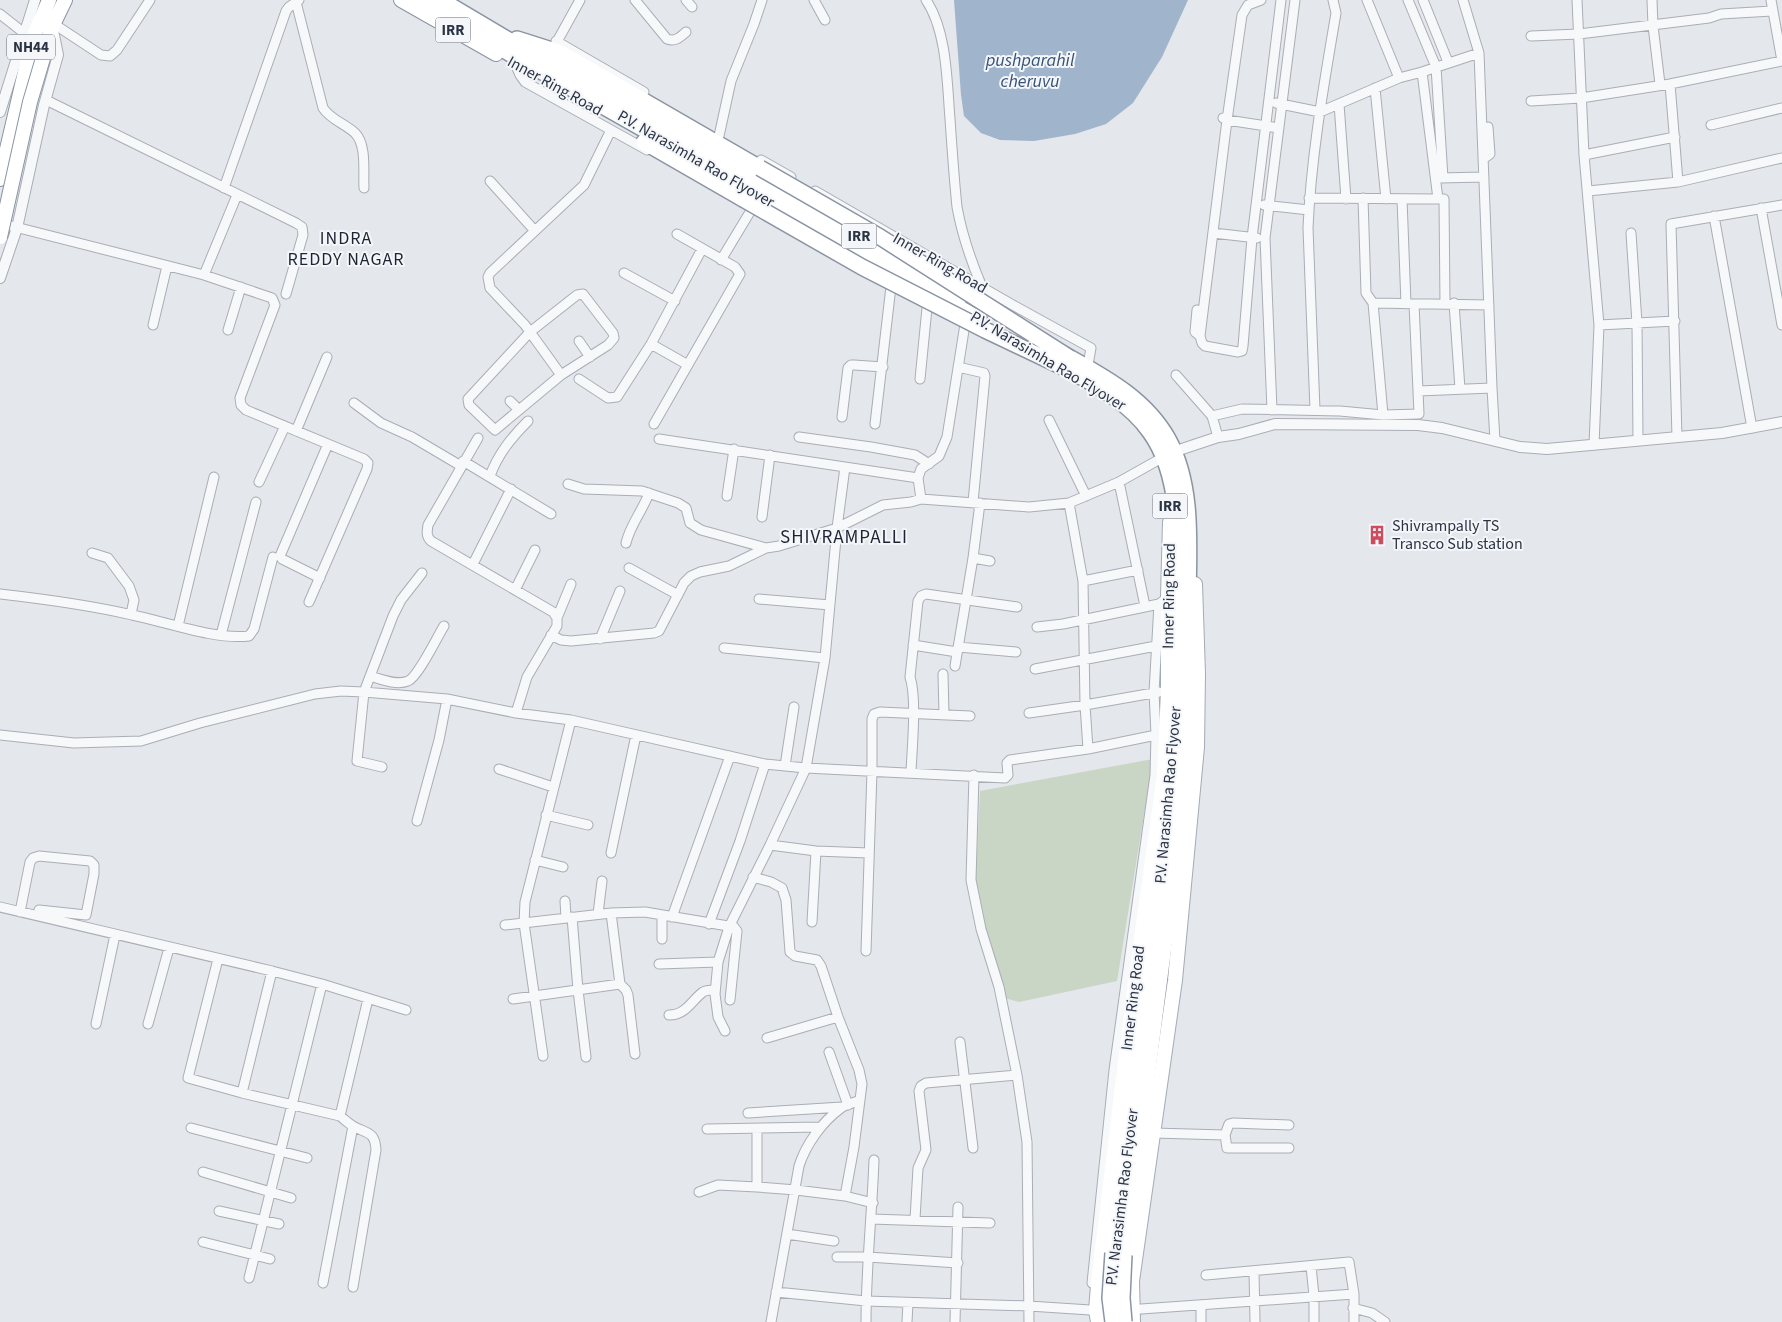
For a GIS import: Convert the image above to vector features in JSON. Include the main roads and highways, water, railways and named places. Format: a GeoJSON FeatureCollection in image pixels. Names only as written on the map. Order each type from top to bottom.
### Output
{"type":"FeatureCollection","features":[{"type":"Feature","properties":{"kind":"highway","name":"P.V. Narasimha Rao Flyover"},"geometry":{"type":"LineString","coordinates":[[418,0],[509,53],[1068,363],[1126,392],[1161,427],[1172,448],[1180,470],[1184,486],[1188,525],[1188,708],[1186,752],[1177,837],[1124,1255],[1122,1278],[1130,1318]]}},
{"type":"Feature","properties":{"kind":"highway","name":"P.V. Narasimha Rao Flyover"},"geometry":{"type":"LineString","coordinates":[[440,0],[1068,363],[1119,400],[1132,412],[1152,434],[1165,459],[1170,473],[1177,526],[1175,751],[1168,827],[1113,1253],[1110,1291],[1113,1322]]}},
{"type":"Feature","properties":{"kind":"highway"},"geometry":{"type":"LineString","coordinates":[[516,39],[554,45],[895,246],[1068,363]]}},
{"type":"Feature","properties":{"kind":"highway"},"geometry":{"type":"LineString","coordinates":[[511,63],[754,202],[830,249],[903,288],[1068,363]]}},
{"type":"Feature","properties":{"kind":"main road","name":"NH44"},"geometry":{"type":"LineString","coordinates":[[0,237],[30,102],[53,26],[65,0]]}},
{"type":"Feature","properties":{"kind":"main road","name":"Inner Ring Road"},"geometry":{"type":"LineString","coordinates":[[401,0],[511,63]]}},
{"type":"Feature","properties":{"kind":"main road","name":"Inner Ring Road"},"geometry":{"type":"LineString","coordinates":[[449,0],[769,185],[1122,383],[1144,400],[1165,425],[1180,452],[1185,468],[1190,501],[1197,639],[1197,747],[1175,980],[1132,1281],[1130,1318]]}},
{"type":"Feature","properties":{"kind":"main road","name":"NH44"},"geometry":{"type":"LineString","coordinates":[[0,179],[33,38],[44,1]]}},
{"type":"Feature","properties":{"kind":"main road","name":"Inner Ring Road"},"geometry":{"type":"LineString","coordinates":[[754,202],[893,273],[1106,394],[1140,426],[1160,459],[1165,474],[1170,502],[1170,538],[1164,600],[1168,692],[1164,776],[1134,992],[1094,1316]]}},
{"type":"Feature","properties":{"kind":"water","name":"pushparahil cheruvu"},"geometry":{"type":"Polygon","coordinates":[[[954,0],[1188,0],[1162,57],[1133,103],[1106,124],[1075,134],[1034,141],[1000,140],[981,133],[964,116],[954,0]]]}},
{"type":"Feature","properties":{"kind":"place","name":"Shivrampally TS Transco Sub station"},"geometry":{"type":"Point","coordinates":[1377,535]}},
{"type":"Feature","properties":{"kind":"district","name":"INDRA REDDY NAGAR"},"geometry":{"type":"Point","coordinates":[346,248]}},
{"type":"Feature","properties":{"kind":"district","name":"SHIVRAMPALLI"},"geometry":{"type":"Point","coordinates":[844,537]}}]}
